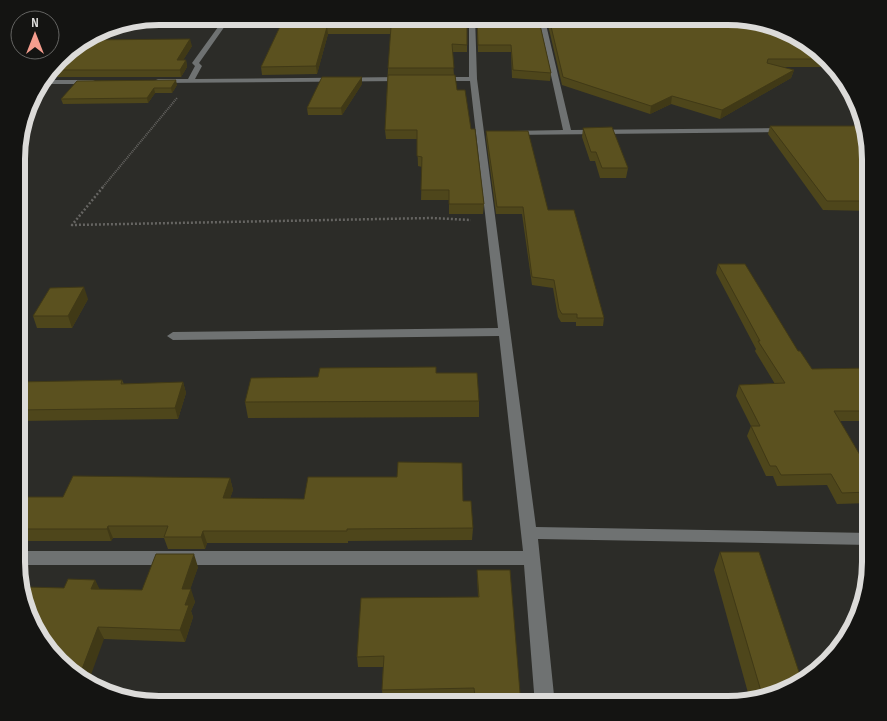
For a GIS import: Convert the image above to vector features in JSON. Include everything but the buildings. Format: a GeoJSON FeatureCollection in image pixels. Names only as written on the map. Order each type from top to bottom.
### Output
{"type":"FeatureCollection","features":[{"type":"Feature","properties":{"kind":"street"},"geometry":{"type":"LineString","coordinates":[[191,80],[199,66],[195,63],[222,25]]}},
{"type":"Feature","properties":{"kind":"street"},"geometry":{"type":"LineString","coordinates":[[472,25],[473,79],[485,134],[491,222],[529,533],[544,696]]}},
{"type":"Feature","properties":{"kind":"street"},"geometry":{"type":"LineString","coordinates":[[545,25],[568,132]]}},
{"type":"Feature","properties":{"kind":"street"},"geometry":{"type":"LineString","coordinates":[[153,81],[415,79]]}},
{"type":"Feature","properties":{"kind":"street"},"geometry":{"type":"LineString","coordinates":[[434,79],[473,79]]}},
{"type":"Feature","properties":{"kind":"street"},"geometry":{"type":"LineString","coordinates":[[50,82],[106,82]]}},
{"type":"Feature","properties":{"kind":"street"},"geometry":{"type":"LineString","coordinates":[[499,133],[685,128],[796,130]]}},
{"type":"Feature","properties":{"kind":"street"},"geometry":{"type":"LineString","coordinates":[[173,336],[505,332]]}},
{"type":"Feature","properties":{"kind":"street"},"geometry":{"type":"LineString","coordinates":[[529,533],[862,539]]}},
{"type":"Feature","properties":{"kind":"street"},"geometry":{"type":"LineString","coordinates":[[25,558],[531,558]]}},
{"type":"Feature","properties":{"kind":"path"},"geometry":{"type":"LineString","coordinates":[[191,80],[72,225],[432,218],[491,222]]}}]}
